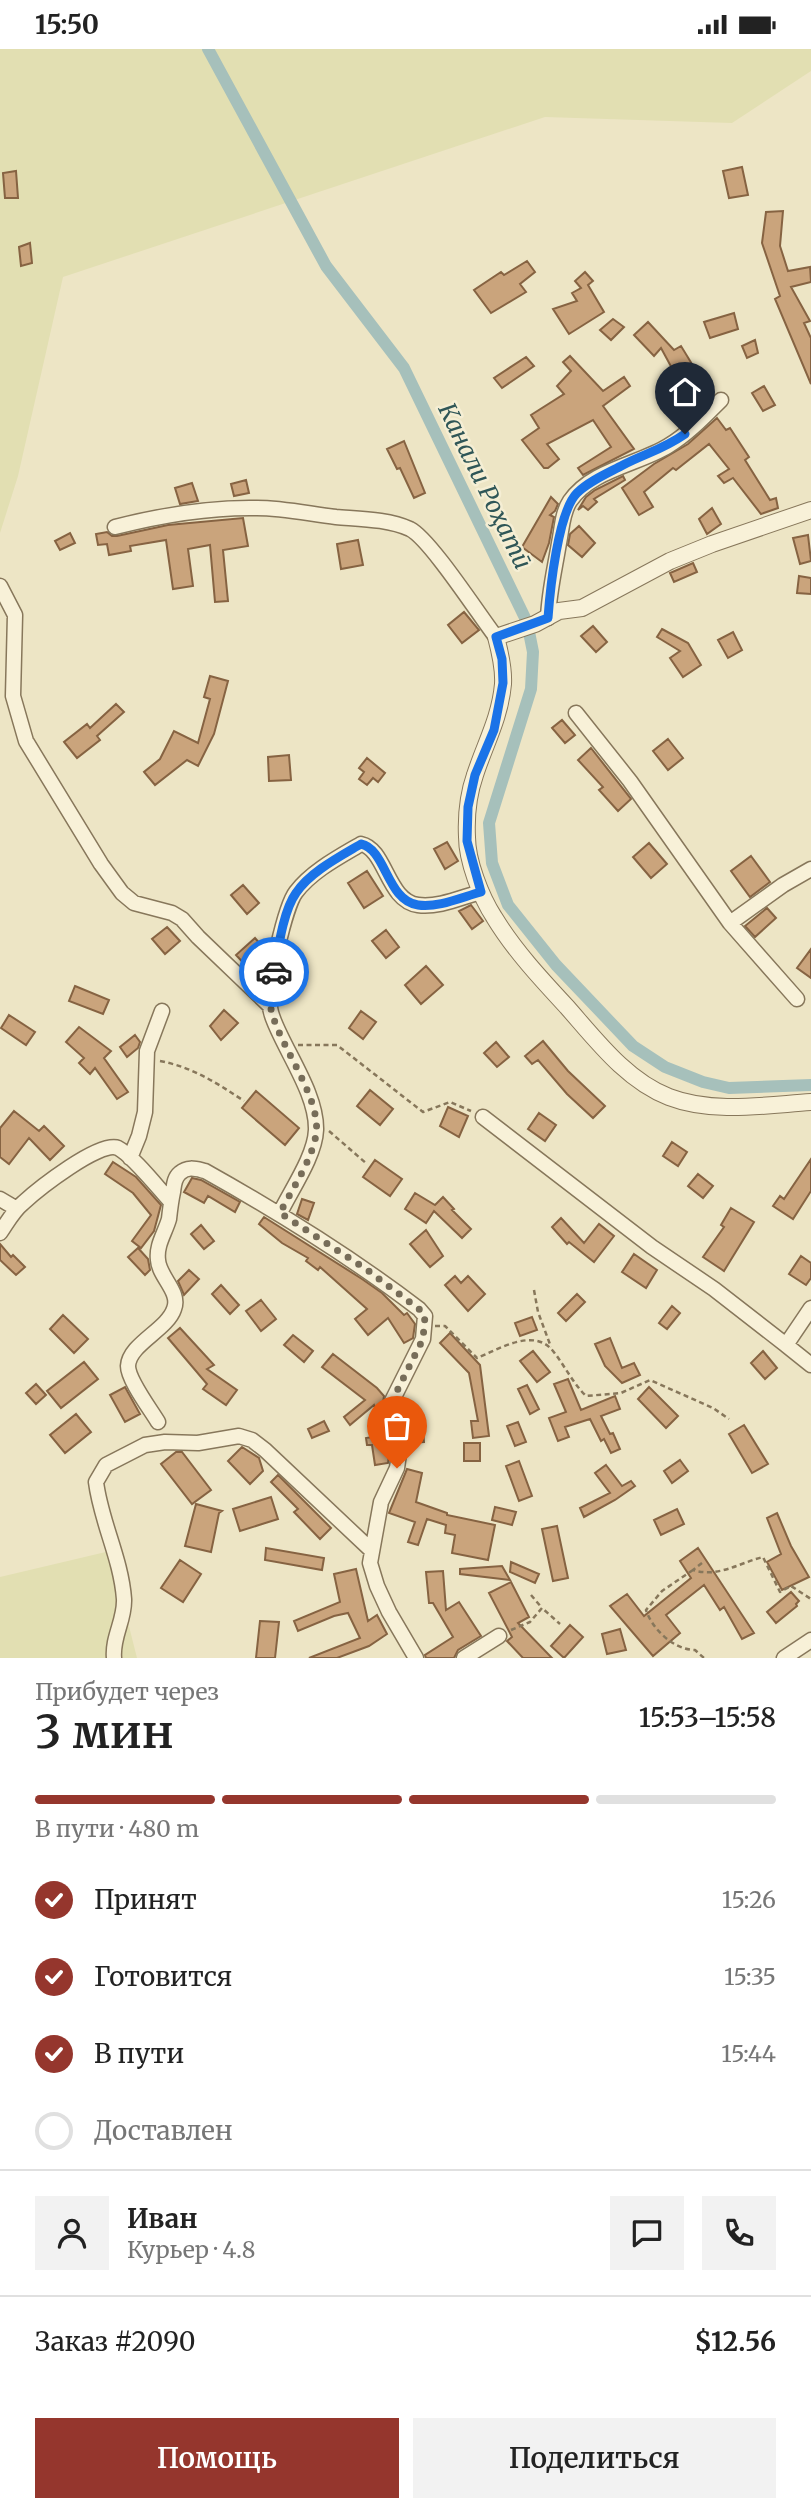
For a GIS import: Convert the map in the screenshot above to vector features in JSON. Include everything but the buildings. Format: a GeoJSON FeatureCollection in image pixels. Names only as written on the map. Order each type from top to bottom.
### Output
{"type":"FeatureCollection","features":[{"type":"Feature","properties":{"kind":"street"},"geometry":{"type":"LineString","coordinates":[[542,621],[569,502],[578,492],[599,478],[668,446],[721,400]]}},
{"type":"Feature","properties":{"kind":"street"},"geometry":{"type":"LineString","coordinates":[[115,527],[161,516],[258,508],[380,521],[410,530],[434,554],[496,637],[502,659],[503,683],[494,730],[475,775],[468,807],[467,841],[481,892],[493,916],[531,968],[606,1051],[647,1087],[672,1098],[715,1107],[811,1101]]}},
{"type":"Feature","properties":{"kind":"street"},"geometry":{"type":"LineString","coordinates":[[496,637],[542,621],[559,611],[582,608],[681,557],[811,510]]}},
{"type":"Feature","properties":{"kind":"street"},"geometry":{"type":"LineString","coordinates":[[0,586],[15,615],[13,696],[26,741],[101,865],[121,893],[134,903],[172,913],[182,919],[270,1006],[309,1097],[316,1128],[310,1153],[280,1213]]}},
{"type":"Feature","properties":{"kind":"street"},"geometry":{"type":"LineString","coordinates":[[576,713],[630,781],[730,923],[797,999]]}},
{"type":"Feature","properties":{"kind":"street"},"geometry":{"type":"LineString","coordinates":[[270,1006],[274,971],[291,901],[309,879],[361,844],[370,848],[399,893],[410,903],[419,906],[436,904],[481,892]]}},
{"type":"Feature","properties":{"kind":"street"},"geometry":{"type":"LineString","coordinates":[[730,923],[783,885],[811,869]]}},
{"type":"Feature","properties":{"kind":"street"},"geometry":{"type":"LineString","coordinates":[[130,1158],[145,1112],[146,1059],[162,1011]]}},
{"type":"Feature","properties":{"kind":"street"},"geometry":{"type":"LineString","coordinates":[[483,1117],[652,1247],[714,1289],[811,1365]]}},
{"type":"Feature","properties":{"kind":"street"},"geometry":{"type":"LineString","coordinates":[[0,1233],[17,1209],[40,1189],[92,1153],[108,1146],[119,1149],[130,1158],[171,1202]]}},
{"type":"Feature","properties":{"kind":"street"},"geometry":{"type":"LineString","coordinates":[[158,1422],[135,1384],[128,1370],[128,1363],[135,1352],[170,1318],[176,1304],[158,1262],[158,1250],[168,1220],[174,1180],[180,1172],[191,1168],[205,1171],[280,1213],[366,1269],[419,1309],[425,1316],[426,1327],[423,1339],[392,1401],[400,1447],[397,1468],[381,1501],[370,1563],[377,1586],[416,1658]]}},
{"type":"Feature","properties":{"kind":"street"},"geometry":{"type":"LineString","coordinates":[[0,1199],[17,1209]]}},
{"type":"Feature","properties":{"kind":"street"},"geometry":{"type":"LineString","coordinates":[[786,1345],[811,1308]]}},
{"type":"Feature","properties":{"kind":"street"},"geometry":{"type":"LineString","coordinates":[[114,1658],[114,1643],[124,1600],[118,1563],[96,1482],[106,1465],[145,1445],[165,1442],[198,1443],[239,1436],[252,1440],[372,1550]]}},
{"type":"Feature","properties":{"kind":"street"},"geometry":{"type":"LineString","coordinates":[[464,1658],[499,1636]]}},
{"type":"Feature","properties":{"kind":"street"},"geometry":{"type":"LineString","coordinates":[[784,1658],[811,1640]]}},
{"type":"Feature","properties":{"kind":"path"},"geometry":{"type":"LineString","coordinates":[[285,1045],[337,1045],[424,1112],[450,1102],[483,1117]]}},
{"type":"Feature","properties":{"kind":"path"},"geometry":{"type":"LineString","coordinates":[[146,1059],[175,1064],[211,1079],[244,1101]]}},
{"type":"Feature","properties":{"kind":"path"},"geometry":{"type":"LineString","coordinates":[[316,1128],[330,1131],[367,1164]]}},
{"type":"Feature","properties":{"kind":"path"},"geometry":{"type":"LineString","coordinates":[[534,1290],[538,1312],[553,1350],[573,1382],[586,1396],[621,1393],[650,1380],[713,1408],[729,1419]]}},
{"type":"Feature","properties":{"kind":"path"},"geometry":{"type":"LineString","coordinates":[[426,1327],[445,1326],[477,1358],[520,1341],[535,1339],[544,1342],[553,1350]]}},
{"type":"Feature","properties":{"kind":"path"},"geometry":{"type":"LineString","coordinates":[[693,1570],[720,1573],[763,1557],[779,1592],[791,1586],[811,1599]]}},
{"type":"Feature","properties":{"kind":"path"},"geometry":{"type":"LineString","coordinates":[[702,1563],[662,1591],[646,1610],[668,1640],[687,1650],[695,1650],[704,1658]]}},
{"type":"Feature","properties":{"kind":"path"},"geometry":{"type":"LineString","coordinates":[[531,1595],[560,1624]]}},
{"type":"Feature","properties":{"kind":"path"},"geometry":{"type":"LineString","coordinates":[[499,1636],[530,1622],[542,1608]]}},
{"type":"Feature","properties":{"kind":"shaded area"},"geometry":{"type":"Polygon","coordinates":[[[0,49],[811,49],[811,71],[732,123],[545,117],[63,277],[18,476],[0,533],[0,49]]]}},
{"type":"Feature","properties":{"kind":"shaded area"},"geometry":{"type":"Polygon","coordinates":[[[110,1551],[137,1658],[0,1658],[0,1577],[110,1551]]]}},
{"type":"Feature","properties":{"kind":"waterway","name":"Канали Роҳатӣ"},"geometry":{"type":"LineString","coordinates":[[208,49],[326,266],[404,368],[527,622],[533,652],[531,689],[489,823],[492,863],[508,905],[556,965],[633,1046],[665,1067],[703,1082],[729,1088],[811,1085]]}},
{"type":"Feature","properties":{"kind":"way so far"},"geometry":{"type":"LineString","coordinates":[[274,972],[270,1006],[309,1097],[316,1121],[316,1133],[310,1153],[280,1213],[366,1269],[425,1316],[423,1339],[392,1401],[400,1447],[397,1468]]}},
{"type":"Feature","properties":{"kind":"route"},"geometry":{"type":"LineString","coordinates":[[274,972],[291,901],[297,891],[333,861],[361,844],[370,848],[399,893],[410,903],[419,906],[436,904],[481,892],[467,841],[468,807],[475,775],[494,730],[503,683],[502,659],[496,637],[548,618],[550,588],[564,515],[569,502],[578,492],[625,464],[668,446],[685,434]]}}]}
